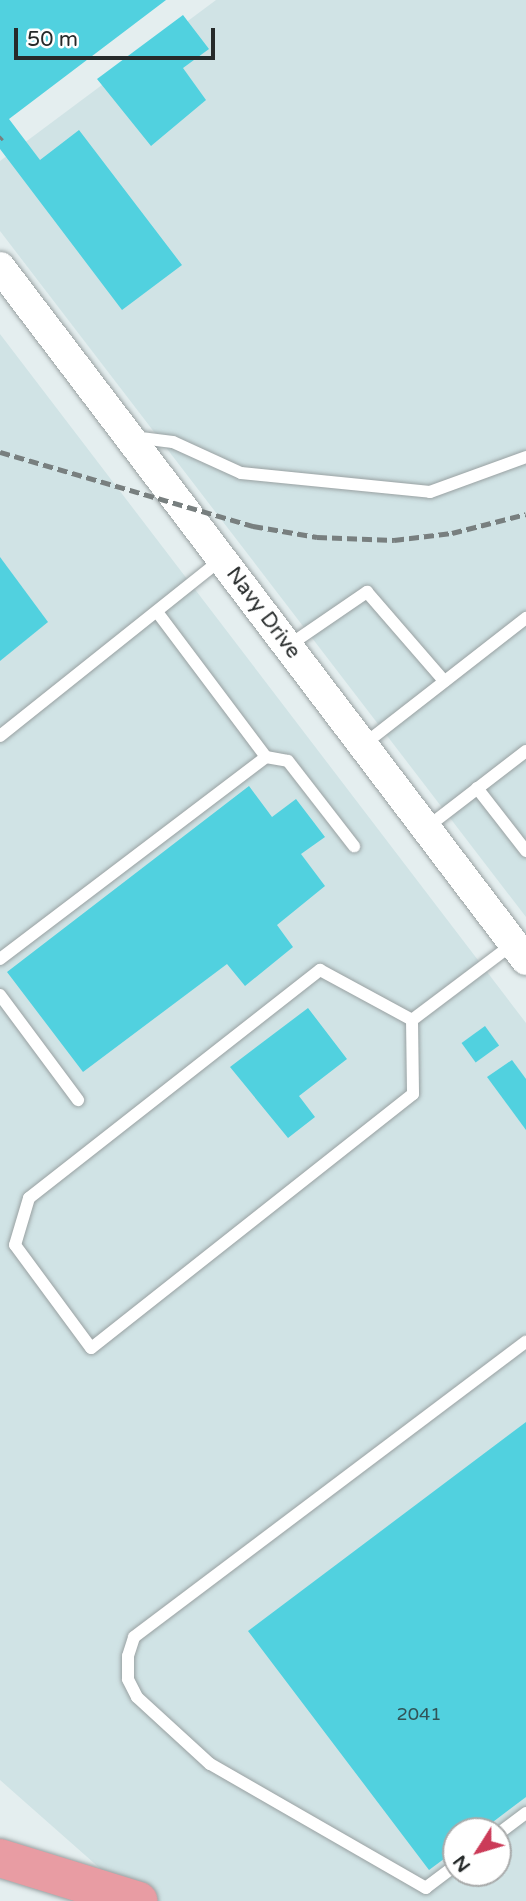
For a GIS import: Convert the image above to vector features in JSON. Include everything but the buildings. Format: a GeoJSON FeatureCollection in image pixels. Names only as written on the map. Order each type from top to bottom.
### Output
{"type":"FeatureCollection","features":[{"type":"Feature","properties":{"kind":"highway"},"geometry":{"type":"LineString","coordinates":[[0,1858],[139,1901]]}},
{"type":"Feature","properties":{"kind":"street","name":"Navy Drive"},"geometry":{"type":"LineString","coordinates":[[0,267],[520,952]]}},
{"type":"Feature","properties":{"kind":"lane"},"geometry":{"type":"LineString","coordinates":[[129,436],[173,442],[241,473],[430,492],[526,457]]}},
{"type":"Feature","properties":{"kind":"lane"},"geometry":{"type":"LineString","coordinates":[[0,736],[222,559]]}},
{"type":"Feature","properties":{"kind":"lane"},"geometry":{"type":"LineString","coordinates":[[288,646],[367,593],[444,681]]}},
{"type":"Feature","properties":{"kind":"lane"},"geometry":{"type":"LineString","coordinates":[[157,612],[266,757],[288,761],[354,846]]}},
{"type":"Feature","properties":{"kind":"lane"},"geometry":{"type":"LineString","coordinates":[[363,745],[526,618]]}},
{"type":"Feature","properties":{"kind":"lane"},"geometry":{"type":"LineString","coordinates":[[425,828],[526,751]]}},
{"type":"Feature","properties":{"kind":"lane"},"geometry":{"type":"LineString","coordinates":[[0,959],[266,757]]}},
{"type":"Feature","properties":{"kind":"lane"},"geometry":{"type":"LineString","coordinates":[[477,788],[526,852]]}},
{"type":"Feature","properties":{"kind":"lane"},"geometry":{"type":"LineString","coordinates":[[412,1020],[520,952]]}},
{"type":"Feature","properties":{"kind":"lane"},"geometry":{"type":"LineString","coordinates":[[320,970],[412,1020],[413,1094],[91,1348],[15,1245],[29,1198],[320,970]]}},
{"type":"Feature","properties":{"kind":"lane"},"geometry":{"type":"LineString","coordinates":[[0,995],[78,1100]]}},
{"type":"Feature","properties":{"kind":"lane"},"geometry":{"type":"LineString","coordinates":[[442,1876],[426,1888],[210,1763],[137,1697],[128,1679],[128,1656],[134,1637],[526,1342]]}},
{"type":"Feature","properties":{"kind":"shaded area"},"geometry":{"type":"Polygon","coordinates":[[[216,0],[526,0],[526,917],[0,231],[0,161],[216,0]]]}},
{"type":"Feature","properties":{"kind":"shaded area"},"geometry":{"type":"Polygon","coordinates":[[[0,334],[526,1023],[526,1901],[137,1901],[0,1780],[0,334]]]}},
{"type":"Feature","properties":{"kind":"railway"},"geometry":{"type":"LineString","coordinates":[[0,452],[253,526],[317,537],[394,540],[452,533],[526,514]]}}]}
